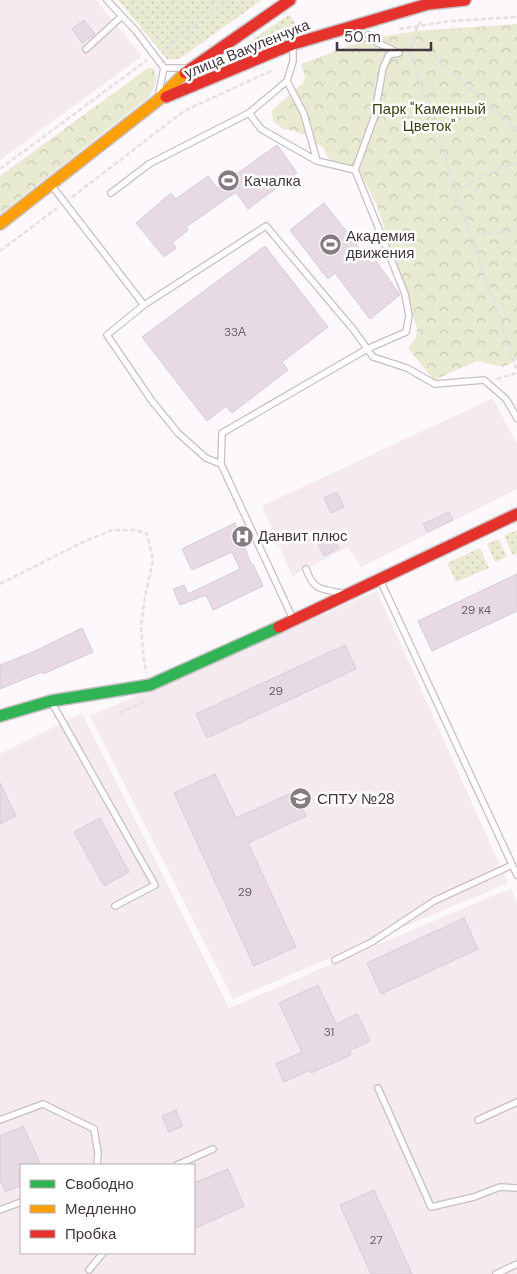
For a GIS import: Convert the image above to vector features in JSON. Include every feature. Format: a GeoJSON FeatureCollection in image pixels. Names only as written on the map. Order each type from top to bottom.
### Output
{"type":"FeatureCollection","features":[{"type":"Feature","properties":{"kind":"main road","name":"улица Вакуленчука"},"geometry":{"type":"LineString","coordinates":[[157,101],[293,44],[413,4],[465,0]]}},
{"type":"Feature","properties":{"kind":"main road","name":"улица Вакуленчука"},"geometry":{"type":"LineString","coordinates":[[0,224],[157,101],[190,68],[287,2]]}},
{"type":"Feature","properties":{"kind":"main road"},"geometry":{"type":"LineString","coordinates":[[0,716],[51,701],[150,685],[294,621],[517,514]]}},
{"type":"Feature","properties":{"kind":"lane"},"geometry":{"type":"LineString","coordinates":[[108,0],[136,30],[164,68],[157,101]]}},
{"type":"Feature","properties":{"kind":"lane"},"geometry":{"type":"LineString","coordinates":[[86,49],[122,16]]}},
{"type":"Feature","properties":{"kind":"lane"},"geometry":{"type":"LineString","coordinates":[[294,621],[221,464],[222,433],[366,349],[406,332],[409,316],[405,294],[355,170],[374,118],[383,68],[389,55],[399,53],[378,43],[368,35]]}},
{"type":"Feature","properties":{"kind":"lane"},"geometry":{"type":"LineString","coordinates":[[110,193],[149,164],[249,114],[287,81],[293,61],[293,44]]}},
{"type":"Feature","properties":{"kind":"lane"},"geometry":{"type":"LineString","coordinates":[[164,68],[190,68]]}},
{"type":"Feature","properties":{"kind":"lane"},"geometry":{"type":"LineString","coordinates":[[287,81],[304,114],[317,161]]}},
{"type":"Feature","properties":{"kind":"lane"},"geometry":{"type":"LineString","coordinates":[[249,114],[261,129],[317,161],[355,170]]}},
{"type":"Feature","properties":{"kind":"lane"},"geometry":{"type":"LineString","coordinates":[[50,184],[144,305]]}},
{"type":"Feature","properties":{"kind":"lane"},"geometry":{"type":"LineString","coordinates":[[221,464],[206,458],[178,433],[152,401],[106,335],[144,305],[266,226],[353,329],[372,357],[407,368],[435,384],[484,380],[506,399],[517,418]]}},
{"type":"Feature","properties":{"kind":"lane"},"geometry":{"type":"LineString","coordinates":[[306,569],[311,582],[322,589],[349,595]]}},
{"type":"Feature","properties":{"kind":"lane"},"geometry":{"type":"LineString","coordinates":[[380,580],[517,875]]}},
{"type":"Feature","properties":{"kind":"lane"},"geometry":{"type":"LineString","coordinates":[[51,701],[155,885],[115,906]]}},
{"type":"Feature","properties":{"kind":"lane"},"geometry":{"type":"LineString","coordinates":[[335,960],[372,942],[434,901],[512,864]]}},
{"type":"Feature","properties":{"kind":"lane"},"geometry":{"type":"LineString","coordinates":[[378,1088],[431,1207],[474,1197],[500,1187],[517,1188]]}},
{"type":"Feature","properties":{"kind":"lane"},"geometry":{"type":"LineString","coordinates":[[478,1120],[517,1102]]}},
{"type":"Feature","properties":{"kind":"lane"},"geometry":{"type":"LineString","coordinates":[[0,1120],[42,1104],[94,1129],[98,1153],[97,1164]]}},
{"type":"Feature","properties":{"kind":"lane"},"geometry":{"type":"LineString","coordinates":[[179,1164],[213,1149]]}},
{"type":"Feature","properties":{"kind":"lane"},"geometry":{"type":"LineString","coordinates":[[0,1210],[20,1202]]}},
{"type":"Feature","properties":{"kind":"lane"},"geometry":{"type":"LineString","coordinates":[[89,1270],[102,1254]]}},
{"type":"Feature","properties":{"kind":"lane"},"geometry":{"type":"LineString","coordinates":[[496,1274],[517,1264]]}},
{"type":"Feature","properties":{"kind":"path"},"geometry":{"type":"LineString","coordinates":[[0,169],[229,0]]}},
{"type":"Feature","properties":{"kind":"path"},"geometry":{"type":"LineString","coordinates":[[428,16],[417,26],[410,52],[517,372],[496,380]]}},
{"type":"Feature","properties":{"kind":"path"},"geometry":{"type":"LineString","coordinates":[[394,30],[450,21],[517,17]]}},
{"type":"Feature","properties":{"kind":"path"},"geometry":{"type":"LineString","coordinates":[[414,39],[517,130]]}},
{"type":"Feature","properties":{"kind":"path"},"geometry":{"type":"LineString","coordinates":[[0,251],[184,111],[293,61]]}},
{"type":"Feature","properties":{"kind":"path"},"geometry":{"type":"LineString","coordinates":[[458,191],[482,176],[517,162]]}},
{"type":"Feature","properties":{"kind":"path"},"geometry":{"type":"LineString","coordinates":[[473,236],[517,229]]}},
{"type":"Feature","properties":{"kind":"path"},"geometry":{"type":"LineString","coordinates":[[0,584],[79,544],[112,530],[136,530],[147,534],[153,560],[141,626],[144,662],[150,685]]}},
{"type":"Feature","properties":{"kind":"shaded area"},"geometry":{"type":"Polygon","coordinates":[[[0,0],[96,0],[142,56],[0,160],[0,0]]]}},
{"type":"Feature","properties":{"kind":"shaded area"},"geometry":{"type":"Polygon","coordinates":[[[493,398],[517,444],[517,489],[361,567],[348,547],[292,576],[262,506],[493,398]]]}},
{"type":"Feature","properties":{"kind":"shaded area","name":"СПТУ №28"},"geometry":{"type":"Polygon","coordinates":[[[377,591],[508,883],[233,999],[90,716],[377,591]]]}},
{"type":"Feature","properties":{"kind":"shaded area"},"geometry":{"type":"Polygon","coordinates":[[[82,713],[229,1008],[511,888],[517,902],[517,1274],[0,1274],[0,754],[82,713]]]}},
{"type":"Feature","properties":{"kind":"green space"},"geometry":{"type":"Polygon","coordinates":[[[118,0],[262,0],[179,59],[167,59],[118,0]]]}},
{"type":"Feature","properties":{"kind":"green space"},"geometry":{"type":"Polygon","coordinates":[[[289,15],[299,28],[211,68],[289,15]]]}},
{"type":"Feature","properties":{"kind":"green space","name":"Парк \"Каменный Цветок\""},"geometry":{"type":"Polygon","coordinates":[[[517,24],[517,360],[503,367],[477,361],[434,380],[408,348],[416,338],[417,328],[377,206],[359,170],[330,161],[323,147],[314,143],[307,136],[283,129],[273,121],[272,110],[303,83],[305,76],[301,64],[367,39],[416,31],[517,24]]]}},
{"type":"Feature","properties":{"kind":"green space"},"geometry":{"type":"Polygon","coordinates":[[[148,68],[153,68],[156,76],[155,86],[150,96],[0,214],[0,176],[148,68]]]}},
{"type":"Feature","properties":{"kind":"green space"},"geometry":{"type":"Polygon","coordinates":[[[517,530],[517,554],[513,555],[504,536],[517,530]]]}},
{"type":"Feature","properties":{"kind":"green space"},"geometry":{"type":"Polygon","coordinates":[[[499,539],[507,557],[495,562],[487,544],[499,539]]]}},
{"type":"Feature","properties":{"kind":"green space"},"geometry":{"type":"Polygon","coordinates":[[[480,548],[489,568],[456,582],[447,563],[480,548]]]}},
{"type":"Feature","properties":{"kind":"building"},"geometry":{"type":"Polygon","coordinates":[[[84,20],[95,34],[82,43],[72,29],[84,20]]]}},
{"type":"Feature","properties":{"kind":"building"},"geometry":{"type":"Polygon","coordinates":[[[277,145],[297,173],[248,209],[236,192],[186,227],[188,230],[172,243],[176,248],[164,257],[136,223],[171,193],[176,199],[208,176],[217,188],[277,145]]]}},
{"type":"Feature","properties":{"kind":"building"},"geometry":{"type":"Polygon","coordinates":[[[324,203],[372,264],[376,261],[400,295],[370,319],[335,273],[328,279],[290,230],[324,203]]]}},
{"type":"Feature","properties":{"kind":"building"},"geometry":{"type":"Polygon","coordinates":[[[265,246],[328,327],[282,362],[288,370],[232,413],[226,406],[207,421],[142,337],[265,246]]]}},
{"type":"Feature","properties":{"kind":"building"},"geometry":{"type":"Polygon","coordinates":[[[337,492],[344,507],[331,513],[324,498],[337,492]]]}},
{"type":"Feature","properties":{"kind":"building"},"geometry":{"type":"Polygon","coordinates":[[[449,512],[453,520],[427,532],[423,524],[449,512]]]}},
{"type":"Feature","properties":{"kind":"building"},"geometry":{"type":"Polygon","coordinates":[[[235,523],[251,564],[253,564],[263,586],[213,610],[206,595],[180,605],[173,589],[184,585],[188,594],[240,569],[232,552],[192,570],[182,549],[235,523]]]}},
{"type":"Feature","properties":{"kind":"building"},"geometry":{"type":"Polygon","coordinates":[[[331,532],[339,548],[324,556],[316,539],[331,532]]]}},
{"type":"Feature","properties":{"kind":"building"},"geometry":{"type":"Polygon","coordinates":[[[517,574],[517,611],[432,651],[418,621],[517,574]]]}},
{"type":"Feature","properties":{"kind":"building"},"geometry":{"type":"Polygon","coordinates":[[[82,628],[93,652],[43,674],[42,672],[0,689],[0,665],[33,652],[82,628]]]}},
{"type":"Feature","properties":{"kind":"building"},"geometry":{"type":"Polygon","coordinates":[[[345,645],[356,669],[207,738],[196,714],[345,645]]]}},
{"type":"Feature","properties":{"kind":"building"},"geometry":{"type":"Polygon","coordinates":[[[215,774],[236,818],[294,792],[306,816],[248,843],[296,947],[254,966],[174,793],[215,774]]]}},
{"type":"Feature","properties":{"kind":"building"},"geometry":{"type":"Polygon","coordinates":[[[0,783],[16,816],[0,824],[0,783]]]}},
{"type":"Feature","properties":{"kind":"building"},"geometry":{"type":"Polygon","coordinates":[[[100,818],[129,872],[104,886],[74,832],[100,818]]]}},
{"type":"Feature","properties":{"kind":"building"},"geometry":{"type":"Polygon","coordinates":[[[464,918],[478,949],[381,994],[367,963],[464,918]]]}},
{"type":"Feature","properties":{"kind":"building"},"geometry":{"type":"Polygon","coordinates":[[[318,985],[336,1024],[357,1014],[370,1041],[349,1051],[351,1055],[311,1073],[310,1070],[284,1082],[276,1064],[302,1052],[279,1003],[318,985]]]}},
{"type":"Feature","properties":{"kind":"building"},"geometry":{"type":"Polygon","coordinates":[[[176,1110],[183,1126],[169,1132],[162,1116],[176,1110]]]}},
{"type":"Feature","properties":{"kind":"building"},"geometry":{"type":"Polygon","coordinates":[[[23,1126],[41,1164],[20,1164],[20,1185],[6,1192],[0,1180],[0,1136],[23,1126]]]}},
{"type":"Feature","properties":{"kind":"building"},"geometry":{"type":"Polygon","coordinates":[[[228,1169],[244,1206],[195,1229],[195,1183],[228,1169]]]}},
{"type":"Feature","properties":{"kind":"building"},"geometry":{"type":"Polygon","coordinates":[[[374,1190],[412,1274],[371,1274],[340,1205],[374,1190]]]}},
{"type":"Feature","properties":{"kind":"traffic: fast"},"geometry":{"type":"LineString","coordinates":[[0,716],[51,701],[150,685],[279,627]]}},
{"type":"Feature","properties":{"kind":"traffic: slow"},"geometry":{"type":"LineString","coordinates":[[0,224],[157,101],[185,73]]}},
{"type":"Feature","properties":{"kind":"traffic: jam"},"geometry":{"type":"LineString","coordinates":[[185,73],[290,0]]}},
{"type":"Feature","properties":{"kind":"traffic: jam"},"geometry":{"type":"LineString","coordinates":[[166,97],[293,44],[428,4],[465,0]]}},
{"type":"Feature","properties":{"kind":"traffic: jam"},"geometry":{"type":"LineString","coordinates":[[279,627],[517,514]]}},
{"type":"Feature","properties":{"kind":"place","name":"Качалка"},"geometry":{"type":"Point","coordinates":[228,181]}},
{"type":"Feature","properties":{"kind":"place","name":"Академия движения"},"geometry":{"type":"Point","coordinates":[330,245]}},
{"type":"Feature","properties":{"kind":"place","name":"Данвит плюс"},"geometry":{"type":"Point","coordinates":[242,536]}},
{"type":"Feature","properties":{"kind":"place","name":"СПТУ №28"},"geometry":{"type":"Point","coordinates":[301,799]}}]}
